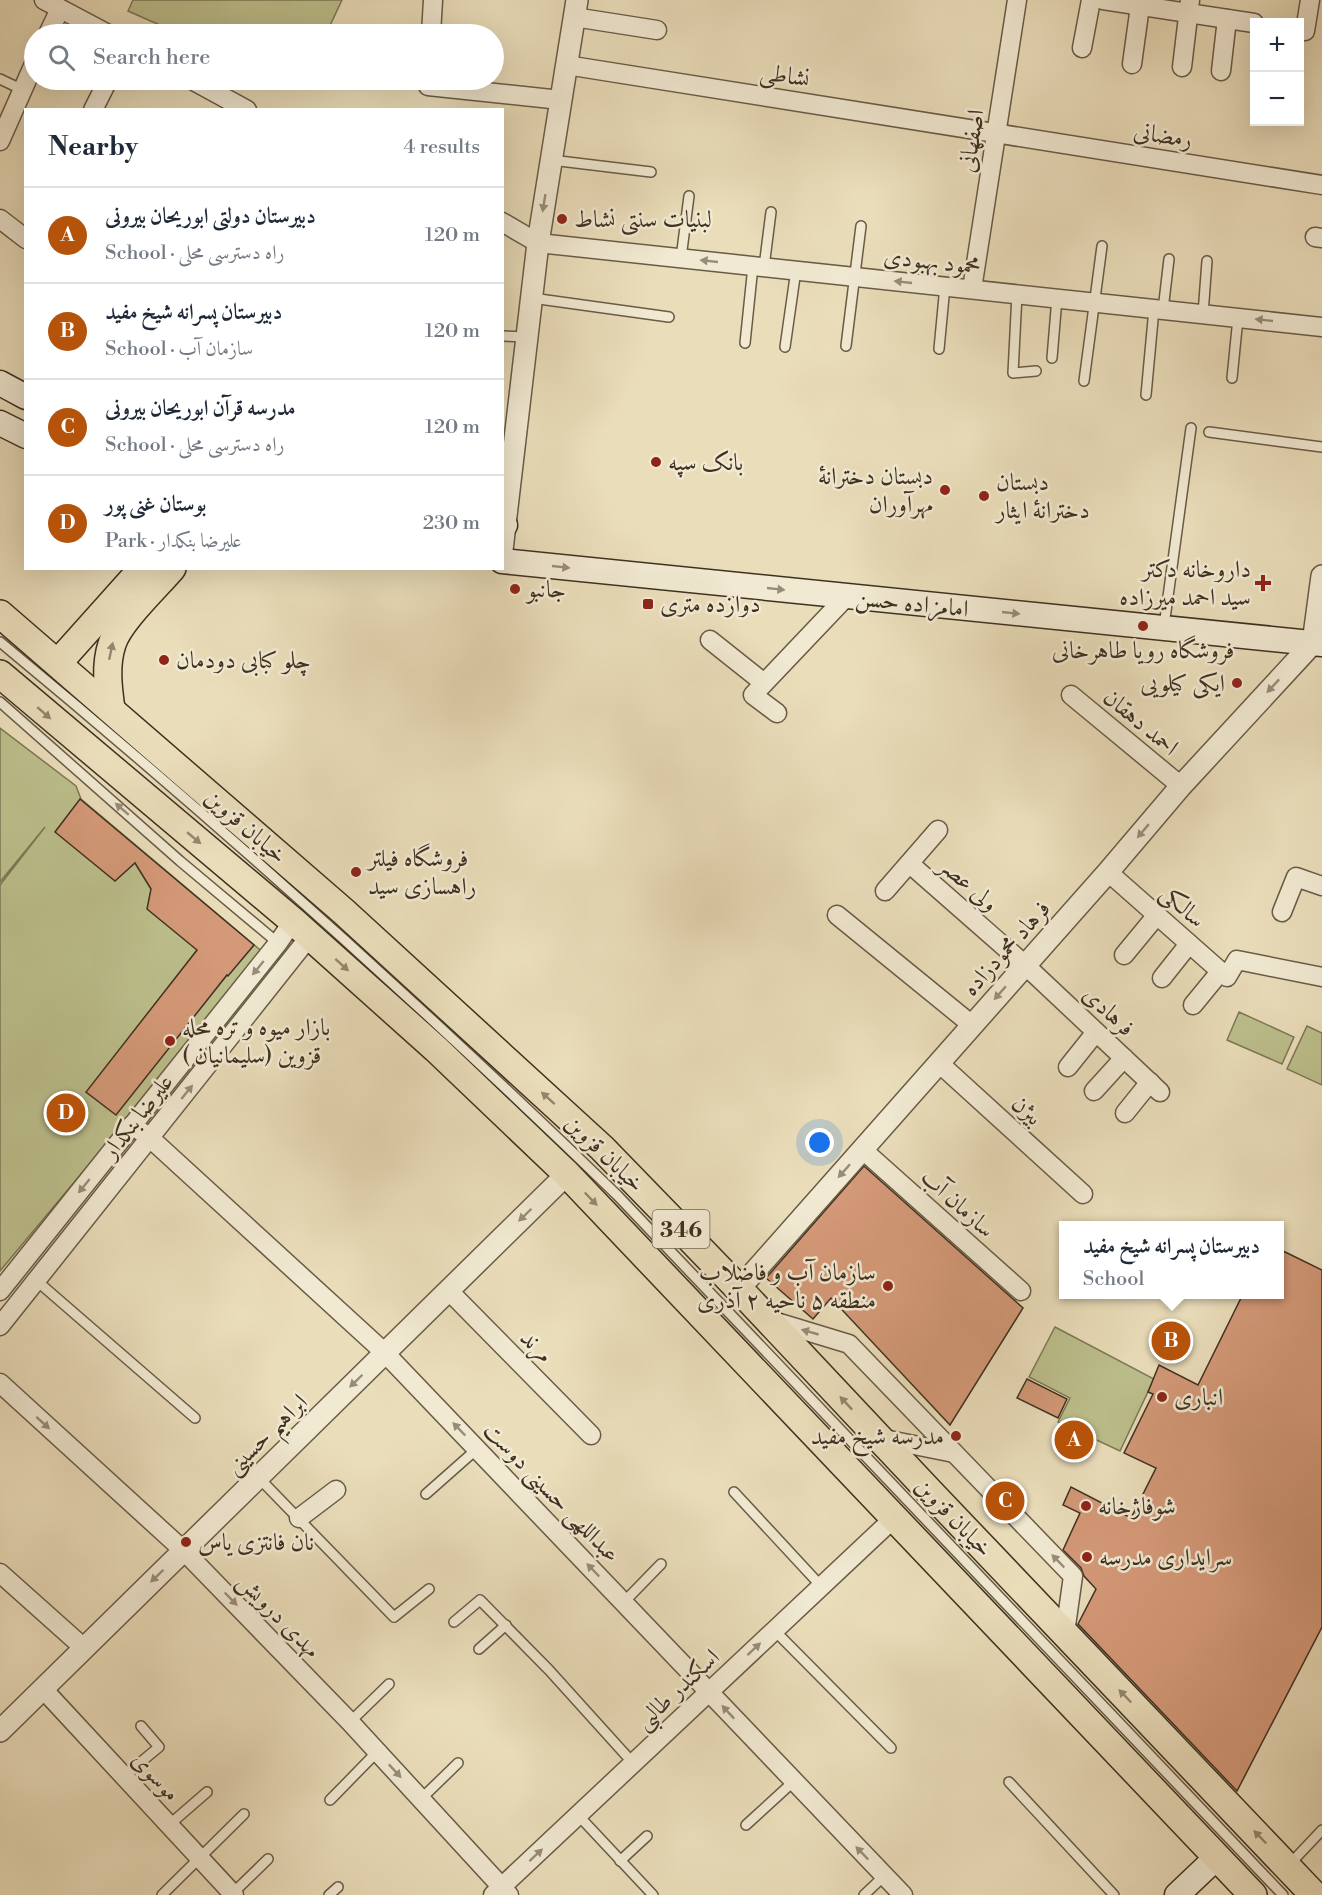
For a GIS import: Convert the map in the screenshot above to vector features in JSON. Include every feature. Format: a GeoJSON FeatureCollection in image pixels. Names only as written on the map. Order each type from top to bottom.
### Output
{"type":"FeatureCollection","features":[{"type":"Feature","properties":{"kind":"main road"},"geometry":{"type":"LineString","coordinates":[[0,383],[24,396]]}},
{"type":"Feature","properties":{"kind":"main road"},"geometry":{"type":"LineString","coordinates":[[0,423],[24,435]]}},
{"type":"Feature","properties":{"kind":"main road","name":"امامزاده حسن"},"geometry":{"type":"LineString","coordinates":[[504,561],[1317,644]]}},
{"type":"Feature","properties":{"kind":"main road"},"geometry":{"type":"LineString","coordinates":[[58,663],[140,570]]}},
{"type":"Feature","properties":{"kind":"main road"},"geometry":{"type":"LineString","coordinates":[[111,709],[108,668],[112,643],[124,623],[170,570]]}},
{"type":"Feature","properties":{"kind":"main road","name":"خیابان قزوین"},"geometry":{"type":"LineString","coordinates":[[0,614],[343,911],[602,1148],[739,1289],[1314,1895]]}},
{"type":"Feature","properties":{"kind":"main road","name":"خیابان قزوین"},"geometry":{"type":"LineString","coordinates":[[0,674],[302,929],[436,1049],[567,1174],[1253,1895]]}},
{"type":"Feature","properties":{"kind":"main road"},"geometry":{"type":"LineString","coordinates":[[1177,1895],[1217,1857]]}},
{"type":"Feature","properties":{"kind":"street"},"geometry":{"type":"LineString","coordinates":[[44,0],[89,24]]}},
{"type":"Feature","properties":{"kind":"street"},"geometry":{"type":"LineString","coordinates":[[432,24],[433,0]]}},
{"type":"Feature","properties":{"kind":"street","name":"اصفهانی"},"geometry":{"type":"LineString","coordinates":[[972,289],[1017,0]]}},
{"type":"Feature","properties":{"kind":"street"},"geometry":{"type":"LineString","coordinates":[[1082,48],[1091,0]]}},
{"type":"Feature","properties":{"kind":"street"},"geometry":{"type":"LineString","coordinates":[[1103,0],[1189,7],[1227,19],[1250,22]]}},
{"type":"Feature","properties":{"kind":"street"},"geometry":{"type":"LineString","coordinates":[[1309,32],[1310,0]]}},
{"type":"Feature","properties":{"kind":"street"},"geometry":{"type":"LineString","coordinates":[[1132,64],[1148,4]]}},
{"type":"Feature","properties":{"kind":"street"},"geometry":{"type":"LineString","coordinates":[[1182,67],[1189,7]]}},
{"type":"Feature","properties":{"kind":"street"},"geometry":{"type":"LineString","coordinates":[[53,24],[60,9]]}},
{"type":"Feature","properties":{"kind":"street"},"geometry":{"type":"LineString","coordinates":[[504,525],[538,243],[575,9],[657,30]]}},
{"type":"Feature","properties":{"kind":"street"},"geometry":{"type":"LineString","coordinates":[[1221,71],[1227,19]]}},
{"type":"Feature","properties":{"kind":"street","name":"نشاطی"},"geometry":{"type":"LineString","coordinates":[[566,65],[996,133]]}},
{"type":"Feature","properties":{"kind":"street"},"geometry":{"type":"LineString","coordinates":[[504,89],[561,100]]}},
{"type":"Feature","properties":{"kind":"street"},"geometry":{"type":"LineString","coordinates":[[0,141],[23,90]]}},
{"type":"Feature","properties":{"kind":"street"},"geometry":{"type":"LineString","coordinates":[[94,108],[103,90]]}},
{"type":"Feature","properties":{"kind":"street"},"geometry":{"type":"LineString","coordinates":[[210,90],[243,108]]}},
{"type":"Feature","properties":{"kind":"street","name":"رمضانی"},"geometry":{"type":"LineString","coordinates":[[996,133],[1322,184]]}},
{"type":"Feature","properties":{"kind":"street"},"geometry":{"type":"LineString","coordinates":[[0,219],[24,237]]}},
{"type":"Feature","properties":{"kind":"street"},"geometry":{"type":"LineString","coordinates":[[504,223],[538,243]]}},
{"type":"Feature","properties":{"kind":"street","name":"محمود بهبودی"},"geometry":{"type":"LineString","coordinates":[[538,243],[1322,327]]}},
{"type":"Feature","properties":{"kind":"street"},"geometry":{"type":"LineString","coordinates":[[1317,644],[1322,576]]}},
{"type":"Feature","properties":{"kind":"street"},"geometry":{"type":"LineString","coordinates":[[777,713],[753,694],[847,596]]}},
{"type":"Feature","properties":{"kind":"street"},"geometry":{"type":"LineString","coordinates":[[710,640],[764,683]]}},
{"type":"Feature","properties":{"kind":"street","name":"فرهاد محمودزاده"},"geometry":{"type":"LineString","coordinates":[[739,1289],[1108,872],[1181,786],[1317,644]]}},
{"type":"Feature","properties":{"kind":"street","name":"احمد دهقان"},"geometry":{"type":"LineString","coordinates":[[1071,694],[1181,786]]}},
{"type":"Feature","properties":{"kind":"street"},"geometry":{"type":"LineString","coordinates":[[885,891],[938,831]]}},
{"type":"Feature","properties":{"kind":"street","name":"ولی عصر"},"geometry":{"type":"LineString","coordinates":[[910,864],[1025,965]]}},
{"type":"Feature","properties":{"kind":"street","name":"سالکی"},"geometry":{"type":"LineString","coordinates":[[1108,872],[1223,974]]}},
{"type":"Feature","properties":{"kind":"street"},"geometry":{"type":"LineString","coordinates":[[1282,912],[1296,877],[1322,886]]}},
{"type":"Feature","properties":{"kind":"street"},"geometry":{"type":"LineString","coordinates":[[837,915],[972,1025]]}},
{"type":"Feature","properties":{"kind":"street"},"geometry":{"type":"LineString","coordinates":[[1124,955],[1157,915]]}},
{"type":"Feature","properties":{"kind":"street","name":"علیرضا بنکدار"},"geometry":{"type":"LineString","coordinates":[[0,1291],[278,943],[302,929]]}},
{"type":"Feature","properties":{"kind":"street","name":"علیرضا بنکدار"},"geometry":{"type":"LineString","coordinates":[[0,1326],[150,1138],[302,929]]}},
{"type":"Feature","properties":{"kind":"street"},"geometry":{"type":"LineString","coordinates":[[1162,978],[1189,944]]}},
{"type":"Feature","properties":{"kind":"street"},"geometry":{"type":"LineString","coordinates":[[1193,1005],[1237,960],[1322,977]]}},
{"type":"Feature","properties":{"kind":"street","name":"فرهادی"},"geometry":{"type":"LineString","coordinates":[[1025,965],[1155,1087],[1125,1113]]}},
{"type":"Feature","properties":{"kind":"street"},"geometry":{"type":"LineString","coordinates":[[1068,1067],[1096,1032]]}},
{"type":"Feature","properties":{"kind":"street"},"geometry":{"type":"LineString","coordinates":[[1094,1091],[1124,1058]]}},
{"type":"Feature","properties":{"kind":"street","name":"بیژن"},"geometry":{"type":"LineString","coordinates":[[939,1063],[1083,1194]]}},
{"type":"Feature","properties":{"kind":"street","name":"عبداللهی حسینی دوست"},"geometry":{"type":"LineString","coordinates":[[132,1125],[150,1138],[385,1353],[903,1895]]}},
{"type":"Feature","properties":{"kind":"street","name":"سازمان آب"},"geometry":{"type":"LineString","coordinates":[[863,1150],[1021,1292]]}},
{"type":"Feature","properties":{"kind":"street","name":"ابراهیم حسینی"},"geometry":{"type":"LineString","coordinates":[[0,1731],[567,1174]]}},
{"type":"Feature","properties":{"kind":"street","name":"مرند"},"geometry":{"type":"LineString","coordinates":[[448,1290],[591,1435]]}},
{"type":"Feature","properties":{"kind":"street"},"geometry":{"type":"LineString","coordinates":[[768,1320],[849,1344],[1073,1576],[1065,1633]]}},
{"type":"Feature","properties":{"kind":"street","name":"مهدی درویش"},"geometry":{"type":"LineString","coordinates":[[0,1383],[183,1550],[350,1722],[421,1799],[501,1892]]}},
{"type":"Feature","properties":{"kind":"street"},"geometry":{"type":"LineString","coordinates":[[878,1438],[954,1453]]}},
{"type":"Feature","properties":{"kind":"street"},"geometry":{"type":"LineString","coordinates":[[299,1518],[336,1490]]}},
{"type":"Feature","properties":{"kind":"street","name":"اسکندر طالبی"},"geometry":{"type":"LineString","coordinates":[[501,1892],[578,1815],[894,1518]]}},
{"type":"Feature","properties":{"kind":"street"},"geometry":{"type":"LineString","coordinates":[[0,1573],[84,1648]]}},
{"type":"Feature","properties":{"kind":"street","name":"موسوی"},"geometry":{"type":"LineString","coordinates":[[43,1689],[233,1894]]}},
{"type":"Feature","properties":{"kind":"lane"},"geometry":{"type":"LineString","coordinates":[[0,79],[23,90]]}},
{"type":"Feature","properties":{"kind":"lane"},"geometry":{"type":"LineString","coordinates":[[551,160],[651,172]]}},
{"type":"Feature","properties":{"kind":"lane"},"geometry":{"type":"LineString","coordinates":[[681,258],[689,196]]}},
{"type":"Feature","properties":{"kind":"lane"},"geometry":{"type":"LineString","coordinates":[[745,343],[758,266],[771,212]]}},
{"type":"Feature","properties":{"kind":"lane"},"geometry":{"type":"LineString","coordinates":[[846,346],[861,226]]}},
{"type":"Feature","properties":{"kind":"lane"},"geometry":{"type":"LineString","coordinates":[[1084,381],[1102,246]]}},
{"type":"Feature","properties":{"kind":"lane"},"geometry":{"type":"LineString","coordinates":[[1146,395],[1158,309],[1169,259]]}},
{"type":"Feature","properties":{"kind":"lane"},"geometry":{"type":"LineString","coordinates":[[1203,314],[1207,261]]}},
{"type":"Feature","properties":{"kind":"lane"},"geometry":{"type":"LineString","coordinates":[[785,347],[796,270]]}},
{"type":"Feature","properties":{"kind":"lane"},"geometry":{"type":"LineString","coordinates":[[939,349],[945,286]]}},
{"type":"Feature","properties":{"kind":"lane"},"geometry":{"type":"LineString","coordinates":[[1017,294],[1012,373],[1036,371]]}},
{"type":"Feature","properties":{"kind":"lane"},"geometry":{"type":"LineString","coordinates":[[531,298],[669,317]]}},
{"type":"Feature","properties":{"kind":"lane"},"geometry":{"type":"LineString","coordinates":[[1052,358],[1057,298]]}},
{"type":"Feature","properties":{"kind":"lane"},"geometry":{"type":"LineString","coordinates":[[1232,378],[1238,318]]}},
{"type":"Feature","properties":{"kind":"lane"},"geometry":{"type":"LineString","coordinates":[[504,336],[526,337]]}},
{"type":"Feature","properties":{"kind":"lane"},"geometry":{"type":"LineString","coordinates":[[1164,628],[1191,428]]}},
{"type":"Feature","properties":{"kind":"lane"},"geometry":{"type":"LineString","coordinates":[[1209,432],[1322,447]]}},
{"type":"Feature","properties":{"kind":"lane"},"geometry":{"type":"LineString","coordinates":[[0,642],[315,912],[515,1096],[608,1187],[1283,1895]]}},
{"type":"Feature","properties":{"kind":"lane"},"geometry":{"type":"LineString","coordinates":[[0,702],[180,861],[278,943]]}},
{"type":"Feature","properties":{"kind":"lane"},"geometry":{"type":"LineString","coordinates":[[37,1281],[195,1418]]}},
{"type":"Feature","properties":{"kind":"lane"},"geometry":{"type":"LineString","coordinates":[[426,1494],[478,1448]]}},
{"type":"Feature","properties":{"kind":"lane"},"geometry":{"type":"LineString","coordinates":[[258,1477],[394,1617],[429,1589]]}},
{"type":"Feature","properties":{"kind":"lane"},"geometry":{"type":"LineString","coordinates":[[734,1492],[821,1586]]}},
{"type":"Feature","properties":{"kind":"lane"},"geometry":{"type":"LineString","coordinates":[[624,1602],[661,1564]]}},
{"type":"Feature","properties":{"kind":"lane"},"geometry":{"type":"LineString","coordinates":[[454,1622],[480,1600],[506,1625],[633,1764]]}},
{"type":"Feature","properties":{"kind":"lane"},"geometry":{"type":"LineString","coordinates":[[479,1650],[506,1625]]}},
{"type":"Feature","properties":{"kind":"lane"},"geometry":{"type":"LineString","coordinates":[[774,1630],[891,1748]]}},
{"type":"Feature","properties":{"kind":"lane"},"geometry":{"type":"LineString","coordinates":[[350,1722],[389,1684]]}},
{"type":"Feature","properties":{"kind":"lane"},"geometry":{"type":"LineString","coordinates":[[124,1776],[159,1747],[141,1726]]}},
{"type":"Feature","properties":{"kind":"lane"},"geometry":{"type":"LineString","coordinates":[[330,1800],[377,1752]]}},
{"type":"Feature","properties":{"kind":"lane"},"geometry":{"type":"LineString","coordinates":[[421,1799],[458,1763]]}},
{"type":"Feature","properties":{"kind":"lane"},"geometry":{"type":"LineString","coordinates":[[746,1825],[793,1782]]}},
{"type":"Feature","properties":{"kind":"lane"},"geometry":{"type":"LineString","coordinates":[[1009,1782],[1114,1895]]}},
{"type":"Feature","properties":{"kind":"lane"},"geometry":{"type":"LineString","coordinates":[[169,1825],[207,1792]]}},
{"type":"Feature","properties":{"kind":"lane"},"geometry":{"type":"LineString","coordinates":[[162,1895],[244,1814]]}},
{"type":"Feature","properties":{"kind":"lane"},"geometry":{"type":"LineString","coordinates":[[578,1815],[653,1895]]}},
{"type":"Feature","properties":{"kind":"lane"},"geometry":{"type":"LineString","coordinates":[[1288,1867],[1322,1830]]}},
{"type":"Feature","properties":{"kind":"lane"},"geometry":{"type":"LineString","coordinates":[[620,1861],[647,1836]]}},
{"type":"Feature","properties":{"kind":"lane"},"geometry":{"type":"LineString","coordinates":[[233,1894],[268,1859]]}},
{"type":"Feature","properties":{"kind":"lane"},"geometry":{"type":"LineString","coordinates":[[864,1895],[884,1876]]}},
{"type":"Feature","properties":{"kind":"lane"},"geometry":{"type":"LineString","coordinates":[[329,1895],[338,1887]]}},
{"type":"Feature","properties":{"kind":"green space"},"geometry":{"type":"Polygon","coordinates":[[[133,0],[342,0],[331,24],[157,24],[128,11],[133,0]]]}},
{"type":"Feature","properties":{"kind":"green space"},"geometry":{"type":"Polygon","coordinates":[[[0,728],[76,786],[81,799],[265,954],[0,1271],[0,885],[45,827],[0,882],[0,728]]]}},
{"type":"Feature","properties":{"kind":"green space"},"geometry":{"type":"Polygon","coordinates":[[[1239,1012],[1294,1037],[1282,1064],[1227,1040],[1239,1012]]]}},
{"type":"Feature","properties":{"kind":"green space"},"geometry":{"type":"Polygon","coordinates":[[[1307,1026],[1322,1033],[1322,1085],[1287,1069],[1307,1026]]]}},
{"type":"Feature","properties":{"kind":"green space"},"geometry":{"type":"Polygon","coordinates":[[[1055,1327],[1154,1379],[1120,1451],[1058,1422],[1070,1398],[1029,1377],[1055,1327]]]}},
{"type":"Feature","properties":{"kind":"building"},"geometry":{"type":"Polygon","coordinates":[[[80,799],[254,945],[227,975],[116,1115],[86,1092],[197,950],[147,909],[151,889],[135,863],[115,881],[55,832],[80,799]]]}},
{"type":"Feature","properties":{"kind":"building","name":"سازمان آب و فاضلاب منطقه ۵ ناحیه ۲ آذری"},"geometry":{"type":"Polygon","coordinates":[[[864,1166],[1023,1308],[950,1425],[831,1298],[813,1319],[766,1278],[864,1166]]]}},
{"type":"Feature","properties":{"kind":"building"},"geometry":{"type":"Polygon","coordinates":[[[1284,1251],[1322,1270],[1322,1627],[1237,1791],[1078,1624],[1096,1589],[1084,1576],[1081,1568],[1063,1550],[1080,1513],[1063,1505],[1071,1487],[1131,1518],[1156,1468],[1124,1453],[1153,1394],[1148,1392],[1159,1365],[1198,1385],[1241,1299],[1284,1299],[1284,1251]]]}},
{"type":"Feature","properties":{"kind":"building"},"geometry":{"type":"Polygon","coordinates":[[[1027,1379],[1067,1399],[1058,1418],[1017,1398],[1027,1379]]]}},
{"type":"Feature","properties":{"kind":"place","name":"لبنیات سنتی نشاط"},"geometry":{"type":"Point","coordinates":[562,219]}},
{"type":"Feature","properties":{"kind":"place","name":"بانک سپه"},"geometry":{"type":"Point","coordinates":[656,462]}},
{"type":"Feature","properties":{"kind":"place","name":"دبستان دخترانهٔ مهرآوران"},"geometry":{"type":"Point","coordinates":[945,490]}},
{"type":"Feature","properties":{"kind":"place","name":"دبستان دخترانهٔ ایثار"},"geometry":{"type":"Point","coordinates":[984,496]}},
{"type":"Feature","properties":{"kind":"place","name":"داروخانه دکتر سید احمد میرزاده"},"geometry":{"type":"Point","coordinates":[1263,583]}},
{"type":"Feature","properties":{"kind":"place","name":"جانبو"},"geometry":{"type":"Point","coordinates":[515,589]}},
{"type":"Feature","properties":{"kind":"place","name":"دوازده متری"},"geometry":{"type":"Point","coordinates":[648,604]}},
{"type":"Feature","properties":{"kind":"place","name":"فروشگاه رویا طاهرخانی"},"geometry":{"type":"Point","coordinates":[1143,626]}},
{"type":"Feature","properties":{"kind":"place","name":"چلو کبابی دودمان"},"geometry":{"type":"Point","coordinates":[164,660]}},
{"type":"Feature","properties":{"kind":"place","name":"ایکی کیلویی"},"geometry":{"type":"Point","coordinates":[1237,683]}},
{"type":"Feature","properties":{"kind":"place","name":"فروشگاه فیلتر راهسازی سید"},"geometry":{"type":"Point","coordinates":[356,872]}},
{"type":"Feature","properties":{"kind":"place","name":"بازار میوه و تره محله قزوین (سلیمانیان )"},"geometry":{"type":"Point","coordinates":[170,1041]}},
{"type":"Feature","properties":{"kind":"place","name":"بوستان غنی پور"},"geometry":{"type":"Point","coordinates":[66,1113]}},
{"type":"Feature","properties":{"kind":"place","name":"سازمان آب و فاضلاب منطقه ۵ ناحیه ۲ آذری"},"geometry":{"type":"Point","coordinates":[888,1286]}},
{"type":"Feature","properties":{"kind":"place","name":"دبیرستان پسرانه شیخ مفید"},"geometry":{"type":"Point","coordinates":[1171,1341]}},
{"type":"Feature","properties":{"kind":"place","name":"انباری"},"geometry":{"type":"Point","coordinates":[1162,1397]}},
{"type":"Feature","properties":{"kind":"place","name":"مدرسه شیخ مفید"},"geometry":{"type":"Point","coordinates":[956,1436]}},
{"type":"Feature","properties":{"kind":"place","name":"دبیرستان دولتی ابوریحان بیرونی"},"geometry":{"type":"Point","coordinates":[1074,1440]}},
{"type":"Feature","properties":{"kind":"place","name":"مدرسه قرآن ابوریحان بیرونی"},"geometry":{"type":"Point","coordinates":[1005,1501]}},
{"type":"Feature","properties":{"kind":"place","name":"شوفاژخانه"},"geometry":{"type":"Point","coordinates":[1086,1506]}},
{"type":"Feature","properties":{"kind":"place","name":"نان فانتزی یاس"},"geometry":{"type":"Point","coordinates":[186,1542]}},
{"type":"Feature","properties":{"kind":"place","name":"سرایداری مدرسه"},"geometry":{"type":"Point","coordinates":[1087,1557]}}]}
